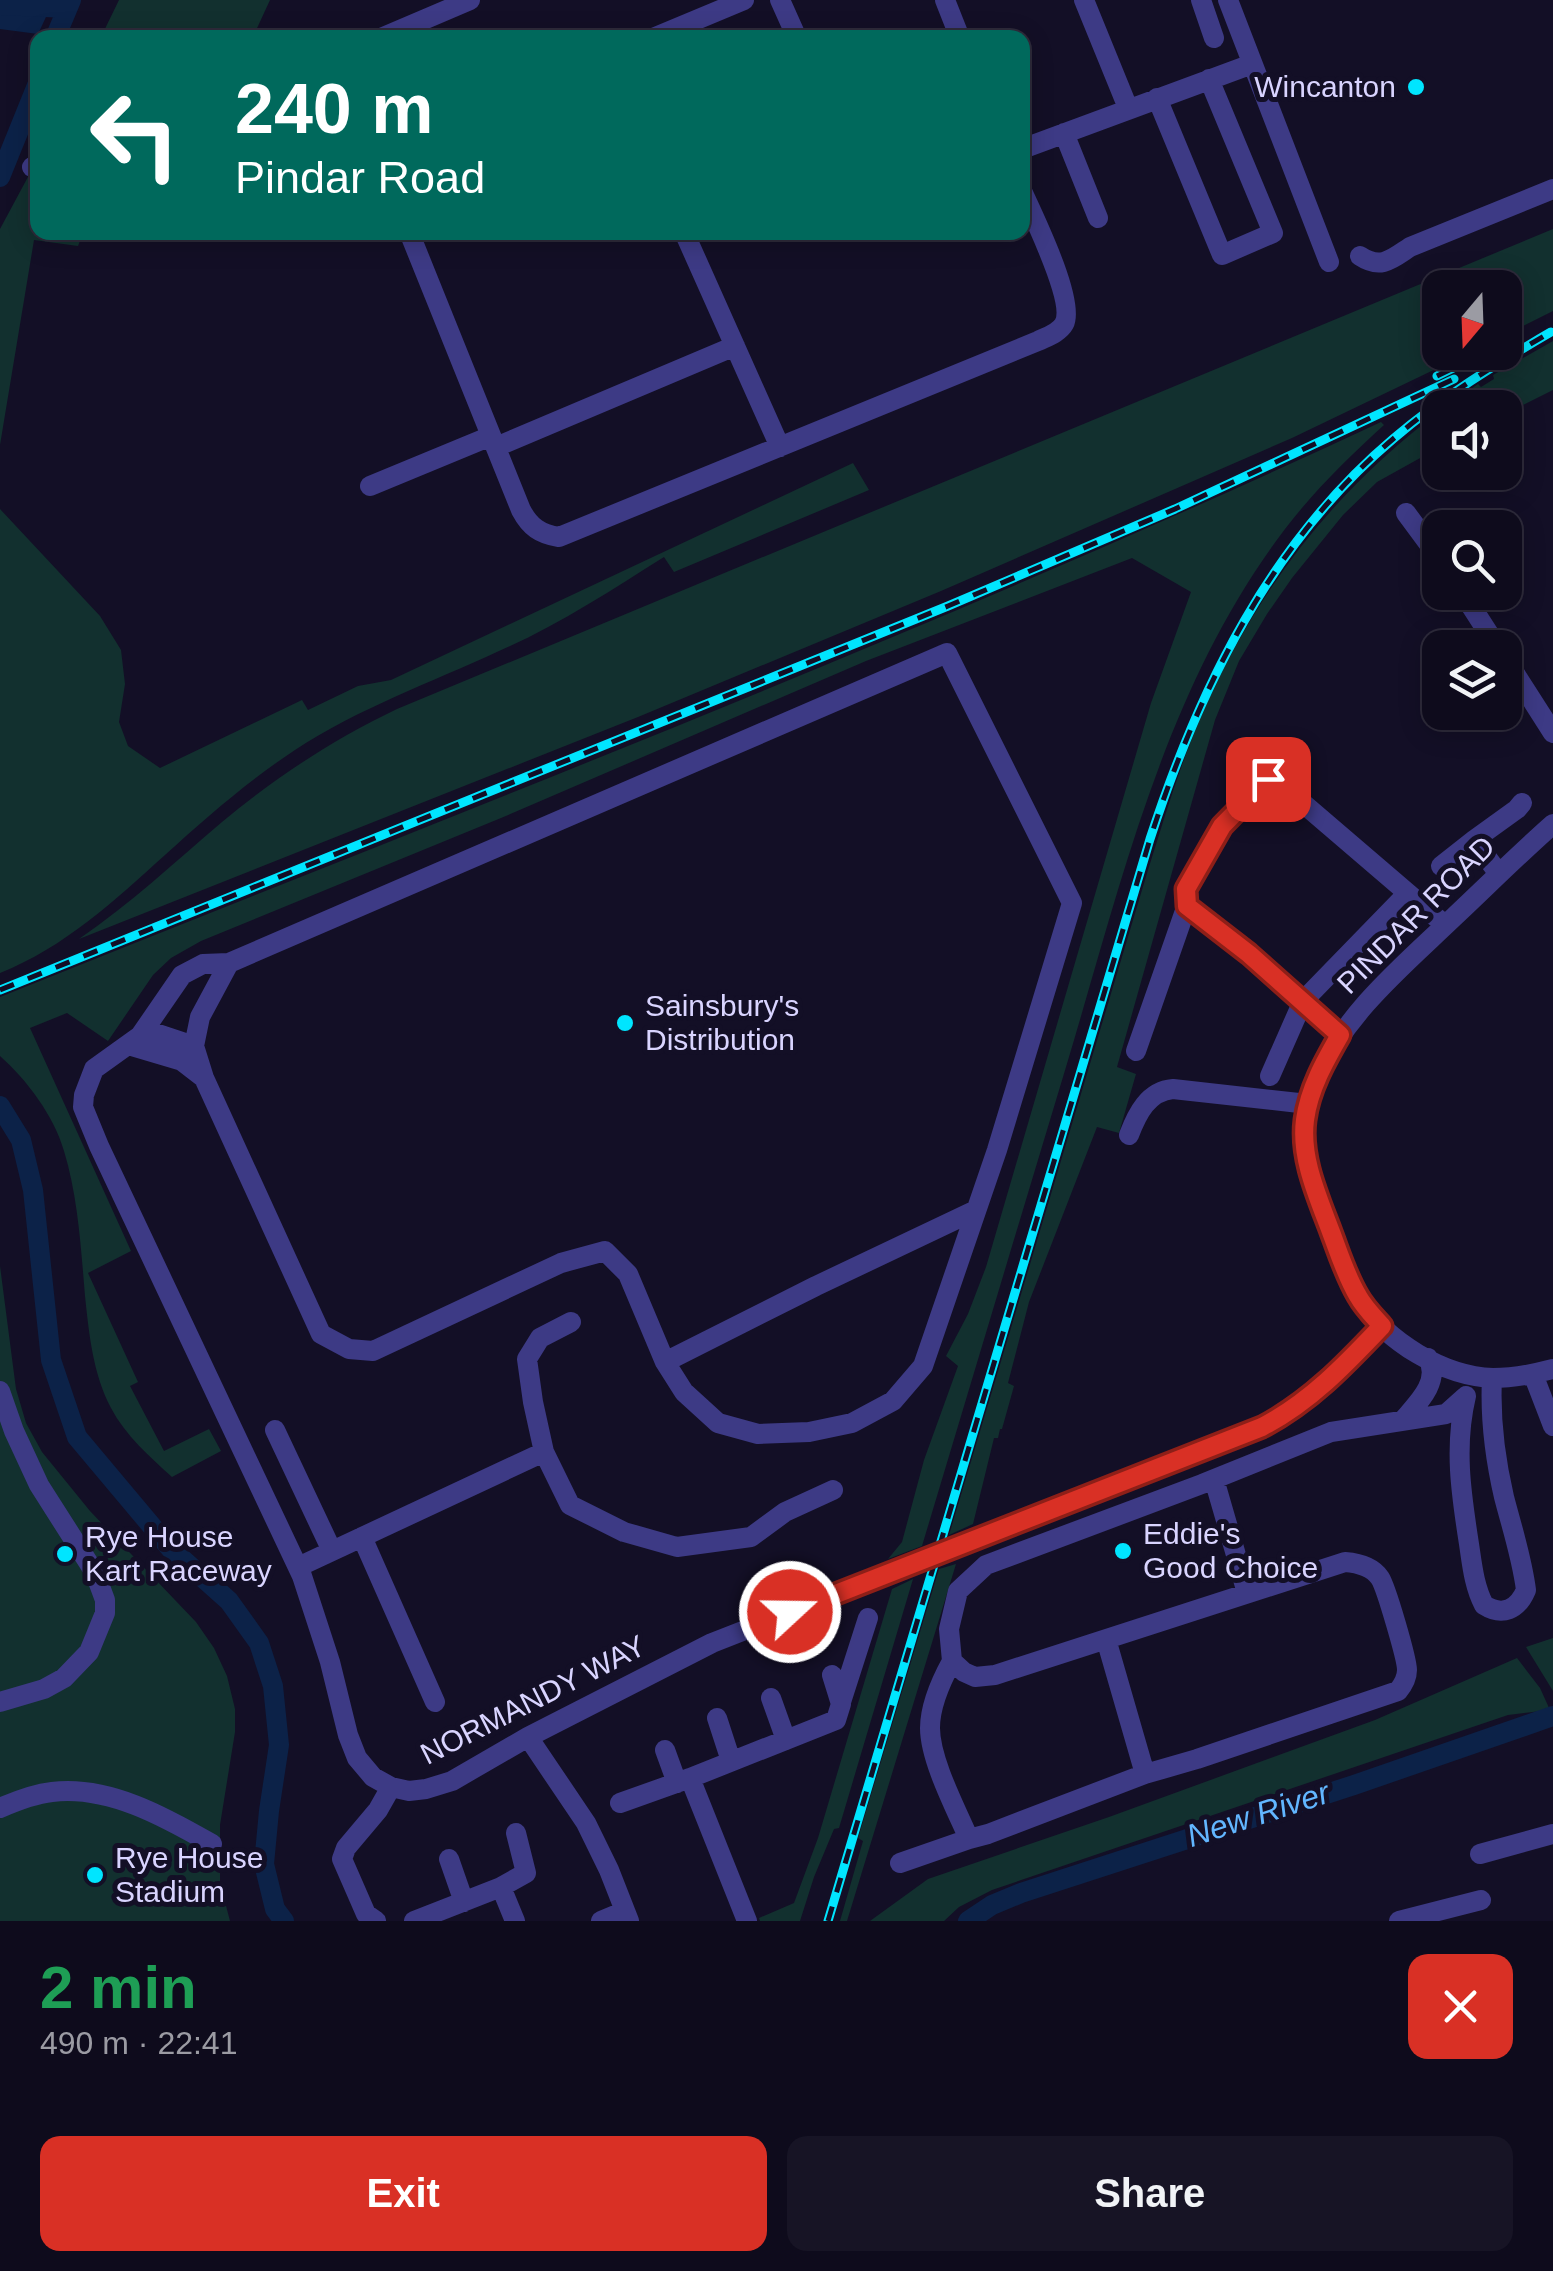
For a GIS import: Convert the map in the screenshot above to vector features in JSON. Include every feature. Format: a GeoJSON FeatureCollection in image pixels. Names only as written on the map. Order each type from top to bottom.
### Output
{"type":"FeatureCollection","features":[{"type":"Feature","properties":{"kind":"street"},"geometry":{"type":"LineString","coordinates":[[399,30],[470,0]]}},
{"type":"Feature","properties":{"kind":"street"},"geometry":{"type":"LineString","coordinates":[[672,30],[744,0]]}},
{"type":"Feature","properties":{"kind":"street"},"geometry":{"type":"LineString","coordinates":[[780,0],[793,30]]}},
{"type":"Feature","properties":{"kind":"street"},"geometry":{"type":"LineString","coordinates":[[945,0],[957,30]]}},
{"type":"Feature","properties":{"kind":"street"},"geometry":{"type":"LineString","coordinates":[[1084,0],[1128,108]]}},
{"type":"Feature","properties":{"kind":"street"},"geometry":{"type":"LineString","coordinates":[[1200,0],[1214,38]]}},
{"type":"Feature","properties":{"kind":"street"},"geometry":{"type":"LineString","coordinates":[[1228,0],[1329,262]]}},
{"type":"Feature","properties":{"kind":"street"},"geometry":{"type":"LineString","coordinates":[[1030,146],[1252,64]]}},
{"type":"Feature","properties":{"kind":"street"},"geometry":{"type":"LineString","coordinates":[[1157,98],[1222,254],[1273,233],[1209,79]]}},
{"type":"Feature","properties":{"kind":"street"},"geometry":{"type":"LineString","coordinates":[[1064,132],[1098,218]]}},
{"type":"Feature","properties":{"kind":"street"},"geometry":{"type":"LineString","coordinates":[[1360,256],[1381,264],[1390,261],[1410,247],[1553,189]]}},
{"type":"Feature","properties":{"kind":"street"},"geometry":{"type":"LineString","coordinates":[[411,240],[527,521],[536,530],[559,537],[1038,342],[1060,329],[1067,302],[1030,210]]}},
{"type":"Feature","properties":{"kind":"street"},"geometry":{"type":"LineString","coordinates":[[688,240],[780,447]]}},
{"type":"Feature","properties":{"kind":"street"},"geometry":{"type":"LineString","coordinates":[[370,486],[494,442],[735,346]]}},
{"type":"Feature","properties":{"kind":"street"},"geometry":{"type":"LineString","coordinates":[[1406,512],[1422,534]]}},
{"type":"Feature","properties":{"kind":"street","name":"NORMANDY WAY"},"geometry":{"type":"LineString","coordinates":[[976,1210],[1072,903],[947,653],[229,963],[203,964],[182,975],[146,1030],[94,1070],[84,1095],[83,1107],[99,1146],[298,1567],[357,1758],[373,1777],[409,1791],[452,1781],[528,1737],[712,1643],[1262,1427],[1316,1392],[1382,1326]]}},
{"type":"Feature","properties":{"kind":"street"},"geometry":{"type":"LineString","coordinates":[[1522,685],[1553,733]]}},
{"type":"Feature","properties":{"kind":"street"},"geometry":{"type":"LineString","coordinates":[[1136,1051],[1187,906],[1186,889],[1222,826],[1268,779],[1277,781],[1445,926]]}},
{"type":"Feature","properties":{"kind":"street"},"geometry":{"type":"LineString","coordinates":[[1441,866],[1522,803]]}},
{"type":"Feature","properties":{"kind":"street","name":"PINDAR ROAD"},"geometry":{"type":"LineString","coordinates":[[1543,1372],[1482,1376],[1456,1371],[1414,1352],[1382,1326],[1351,1282],[1312,1180],[1304,1130],[1308,1104],[1321,1070],[1356,1014],[1553,824]]}},
{"type":"Feature","properties":{"kind":"street"},"geometry":{"type":"LineString","coordinates":[[1474,840],[1499,874]]}},
{"type":"Feature","properties":{"kind":"street"},"geometry":{"type":"LineString","coordinates":[[1270,1076],[1303,1001],[1407,894]]}},
{"type":"Feature","properties":{"kind":"street"},"geometry":{"type":"LineString","coordinates":[[1187,906],[1340,1035]]}},
{"type":"Feature","properties":{"kind":"street"},"geometry":{"type":"LineString","coordinates":[[229,963],[200,1017],[194,1046],[204,1078],[321,1334],[349,1349],[374,1351],[561,1263],[605,1252],[628,1274],[665,1362],[684,1392],[718,1423],[758,1434],[809,1432],[852,1423],[893,1401],[923,1366],[976,1210]]}},
{"type":"Feature","properties":{"kind":"street"},"geometry":{"type":"LineString","coordinates":[[146,1030],[194,1046]]}},
{"type":"Feature","properties":{"kind":"street"},"geometry":{"type":"LineString","coordinates":[[128,1045],[182,1061],[204,1078]]}},
{"type":"Feature","properties":{"kind":"street"},"geometry":{"type":"LineString","coordinates":[[1129,1135],[1142,1108],[1160,1090],[1308,1104]]}},
{"type":"Feature","properties":{"kind":"street"},"geometry":{"type":"LineString","coordinates":[[665,1362],[976,1210]]}},
{"type":"Feature","properties":{"kind":"street"},"geometry":{"type":"LineString","coordinates":[[571,1322],[540,1338],[528,1359],[544,1452],[570,1504],[624,1532],[677,1547],[751,1538],[786,1512],[833,1490]]}},
{"type":"Feature","properties":{"kind":"street"},"geometry":{"type":"LineString","coordinates":[[1404,1419],[1422,1400],[1430,1383],[1432,1366],[1428,1358]]}},
{"type":"Feature","properties":{"kind":"street"},"geometry":{"type":"LineString","coordinates":[[1543,1372],[1553,1426]]}},
{"type":"Feature","properties":{"kind":"street"},"geometry":{"type":"LineString","coordinates":[[1465,1397],[1458,1452],[1470,1556],[1484,1604],[1490,1609],[1507,1611],[1517,1606],[1526,1590],[1503,1493],[1491,1403],[1482,1376]]}},
{"type":"Feature","properties":{"kind":"street"},"geometry":{"type":"LineString","coordinates":[[969,1840],[934,1754],[930,1727],[939,1685],[952,1662],[949,1629],[958,1591],[986,1565],[1331,1432],[1446,1414],[1482,1376]]}},
{"type":"Feature","properties":{"kind":"street"},"geometry":{"type":"LineString","coordinates":[[0,1390],[39,1484],[95,1573],[106,1613],[89,1652],[64,1678],[44,1689],[0,1702]]}},
{"type":"Feature","properties":{"kind":"street"},"geometry":{"type":"LineString","coordinates":[[275,1430],[332,1551]]}},
{"type":"Feature","properties":{"kind":"street"},"geometry":{"type":"LineString","coordinates":[[298,1567],[544,1452]]}},
{"type":"Feature","properties":{"kind":"street"},"geometry":{"type":"LineString","coordinates":[[1214,1479],[1247,1593]]}},
{"type":"Feature","properties":{"kind":"street"},"geometry":{"type":"LineString","coordinates":[[362,1537],[435,1702]]}},
{"type":"Feature","properties":{"kind":"street"},"geometry":{"type":"LineString","coordinates":[[900,1863],[1145,1774],[1398,1691],[1407,1673],[1405,1653],[1380,1577],[1361,1564],[1345,1562],[995,1675],[975,1677],[952,1662]]}},
{"type":"Feature","properties":{"kind":"street"},"geometry":{"type":"LineString","coordinates":[[620,1803],[836,1720],[868,1618]]}},
{"type":"Feature","properties":{"kind":"street"},"geometry":{"type":"LineString","coordinates":[[1106,1639],[1145,1774]]}},
{"type":"Feature","properties":{"kind":"street"},"geometry":{"type":"LineString","coordinates":[[832,1675],[840,1704]]}},
{"type":"Feature","properties":{"kind":"street"},"geometry":{"type":"LineString","coordinates":[[771,1698],[786,1740]]}},
{"type":"Feature","properties":{"kind":"street"},"geometry":{"type":"LineString","coordinates":[[718,1718],[732,1761]]}},
{"type":"Feature","properties":{"kind":"street"},"geometry":{"type":"LineString","coordinates":[[528,1737],[586,1823],[627,1916],[601,1921]]}},
{"type":"Feature","properties":{"kind":"street"},"geometry":{"type":"LineString","coordinates":[[665,1750],[747,1921]]}},
{"type":"Feature","properties":{"kind":"street"},"geometry":{"type":"LineString","coordinates":[[376,1921],[366,1914],[342,1859],[391,1786]]}},
{"type":"Feature","properties":{"kind":"street"},"geometry":{"type":"LineString","coordinates":[[0,1808],[53,1791],[112,1798],[163,1817],[212,1844]]}},
{"type":"Feature","properties":{"kind":"street"},"geometry":{"type":"LineString","coordinates":[[414,1921],[526,1874],[516,1833]]}},
{"type":"Feature","properties":{"kind":"street"},"geometry":{"type":"LineString","coordinates":[[1480,1854],[1553,1834]]}},
{"type":"Feature","properties":{"kind":"street"},"geometry":{"type":"LineString","coordinates":[[448,1859],[464,1902]]}},
{"type":"Feature","properties":{"kind":"street"},"geometry":{"type":"LineString","coordinates":[[501,1887],[515,1921]]}},
{"type":"Feature","properties":{"kind":"street"},"geometry":{"type":"LineString","coordinates":[[1399,1921],[1481,1900]]}},
{"type":"Feature","properties":{"kind":"green space"},"geometry":{"type":"Polygon","coordinates":[[[119,0],[270,0],[256,30],[104,30],[119,0]]]}},
{"type":"Feature","properties":{"kind":"green space"},"geometry":{"type":"Polygon","coordinates":[[[30,176],[30,240],[34,240],[0,445],[0,229],[30,176]]]}},
{"type":"Feature","properties":{"kind":"green space"},"geometry":{"type":"Polygon","coordinates":[[[1553,229],[1553,311],[1522,326],[1522,270],[1454,270],[1553,229]]]}},
{"type":"Feature","properties":{"kind":"green space"},"geometry":{"type":"Polygon","coordinates":[[[34,240],[80,240],[78,246],[34,240]]]}},
{"type":"Feature","properties":{"kind":"green space"},"geometry":{"type":"Polygon","coordinates":[[[1422,283],[1422,370],[1434,370],[1292,438],[941,591],[638,717],[79,939],[263,790],[328,746],[397,709],[1422,283]]]}},
{"type":"Feature","properties":{"kind":"green space"},"geometry":{"type":"Polygon","coordinates":[[[1553,341],[1553,390],[1522,406],[1522,390],[1469,390],[1494,379],[1493,375],[1502,370],[1522,370],[1522,359],[1553,341]]]}},
{"type":"Feature","properties":{"kind":"green space"},"geometry":{"type":"Polygon","coordinates":[[[1381,422],[1384,425],[1296,515],[1243,590],[1178,720],[1128,857],[922,1546],[888,1559],[902,1542],[924,1460],[958,1366],[946,1356],[986,1267],[1151,703],[1191,592],[1132,558],[866,661],[501,818],[201,941],[171,958],[153,975],[108,1041],[67,1013],[30,1028],[131,1251],[88,1273],[138,1382],[130,1386],[164,1451],[209,1429],[221,1451],[172,1477],[123,1427],[105,1395],[93,1354],[69,1168],[54,1125],[38,1099],[0,1056],[0,997],[867,648],[1381,422]]]}},
{"type":"Feature","properties":{"kind":"green space"},"geometry":{"type":"Polygon","coordinates":[[[1422,426],[1422,457],[1377,482],[1343,515],[1292,578],[1239,661],[1215,720],[1117,1067],[1136,1074],[1119,1133],[1097,1127],[1029,1302],[1008,1383],[1014,1386],[1002,1429],[994,1438],[973,1524],[949,1535],[1148,870],[1204,710],[1249,623],[1302,545],[1366,474],[1422,426]]]}},
{"type":"Feature","properties":{"kind":"green space"},"geometry":{"type":"Polygon","coordinates":[[[853,463],[869,490],[674,572],[664,557],[542,631],[319,735],[244,787],[88,921],[46,950],[0,973],[0,509],[100,616],[121,650],[125,684],[119,722],[128,746],[160,768],[302,700],[308,710],[358,686],[391,680],[853,463]]]}},
{"type":"Feature","properties":{"kind":"green space"},"geometry":{"type":"Polygon","coordinates":[[[0,1266],[16,1389],[26,1423],[42,1452],[90,1511],[196,1622],[227,1676],[235,1709],[235,1732],[220,1825],[220,1883],[230,1921],[0,1921],[0,1266]]]}},
{"type":"Feature","properties":{"kind":"green space"},"geometry":{"type":"Polygon","coordinates":[[[956,1564],[847,1921],[840,1921],[863,1841],[858,1838],[939,1569],[956,1564]]]}},
{"type":"Feature","properties":{"kind":"green space"},"geometry":{"type":"Polygon","coordinates":[[[913,1579],[839,1828],[834,1829],[800,1921],[760,1921],[759,1918],[794,1903],[818,1838],[892,1589],[913,1579]]]}},
{"type":"Feature","properties":{"kind":"green space"},"geometry":{"type":"Polygon","coordinates":[[[1553,1638],[1553,1691],[1526,1647],[1553,1638]]]}},
{"type":"Feature","properties":{"kind":"green space"},"geometry":{"type":"Polygon","coordinates":[[[1517,1658],[1540,1688],[1550,1710],[1508,1715],[992,1890],[959,1907],[944,1921],[870,1921],[928,1879],[1375,1720],[1517,1658]]]}},
{"type":"Feature","properties":{"kind":"water"},"geometry":{"type":"Polygon","coordinates":[[[0,0],[54,0],[40,30],[30,33],[0,29],[0,0]]]}},
{"type":"Feature","properties":{"kind":"waterway"},"geometry":{"type":"LineString","coordinates":[[58,30],[71,0]]}},
{"type":"Feature","properties":{"kind":"waterway"},"geometry":{"type":"LineString","coordinates":[[0,5],[67,8]]}},
{"type":"Feature","properties":{"kind":"waterway"},"geometry":{"type":"LineString","coordinates":[[0,177],[30,103]]}},
{"type":"Feature","properties":{"kind":"waterway"},"geometry":{"type":"LineString","coordinates":[[0,1106],[21,1140],[33,1190],[51,1360],[77,1437],[171,1549],[229,1601],[259,1643],[273,1686],[279,1745],[264,1864],[275,1909],[284,1921]]}},
{"type":"Feature","properties":{"kind":"waterway","name":"New River"},"geometry":{"type":"LineString","coordinates":[[968,1921],[1021,1893],[1553,1716]]}},
{"type":"Feature","properties":{"kind":"railway"},"geometry":{"type":"LineString","coordinates":[[828,1921],[1150,839],[1191,728],[1216,674],[1275,572],[1349,480],[1431,409],[1551,332]]}},
{"type":"Feature","properties":{"kind":"railway"},"geometry":{"type":"LineString","coordinates":[[1437,376],[1449,370]]}},
{"type":"Feature","properties":{"kind":"railway"},"geometry":{"type":"LineString","coordinates":[[0,990],[948,606],[1175,509],[1454,379]]}},
{"type":"Feature","properties":{"kind":"place","name":"Wincanton"},"geometry":{"type":"Point","coordinates":[1416,87]}},
{"type":"Feature","properties":{"kind":"place","name":"Sainsbury's Distribution"},"geometry":{"type":"Point","coordinates":[625,1023]}},
{"type":"Feature","properties":{"kind":"place","name":"Eddie's Good Choice"},"geometry":{"type":"Point","coordinates":[1123,1551]}},
{"type":"Feature","properties":{"kind":"place","name":"Rye House Kart Raceway"},"geometry":{"type":"Point","coordinates":[65,1554]}},
{"type":"Feature","properties":{"kind":"place","name":"Rye House Stadium"},"geometry":{"type":"Point","coordinates":[95,1875]}},
{"type":"Feature","properties":{"kind":"route"},"geometry":{"type":"LineString","coordinates":[[790,1612],[1262,1427],[1316,1392],[1382,1326],[1351,1282],[1321,1205],[1305,1147],[1308,1104],[1340,1035],[1249,954],[1187,906],[1186,889],[1222,826],[1268,779]]}}]}
